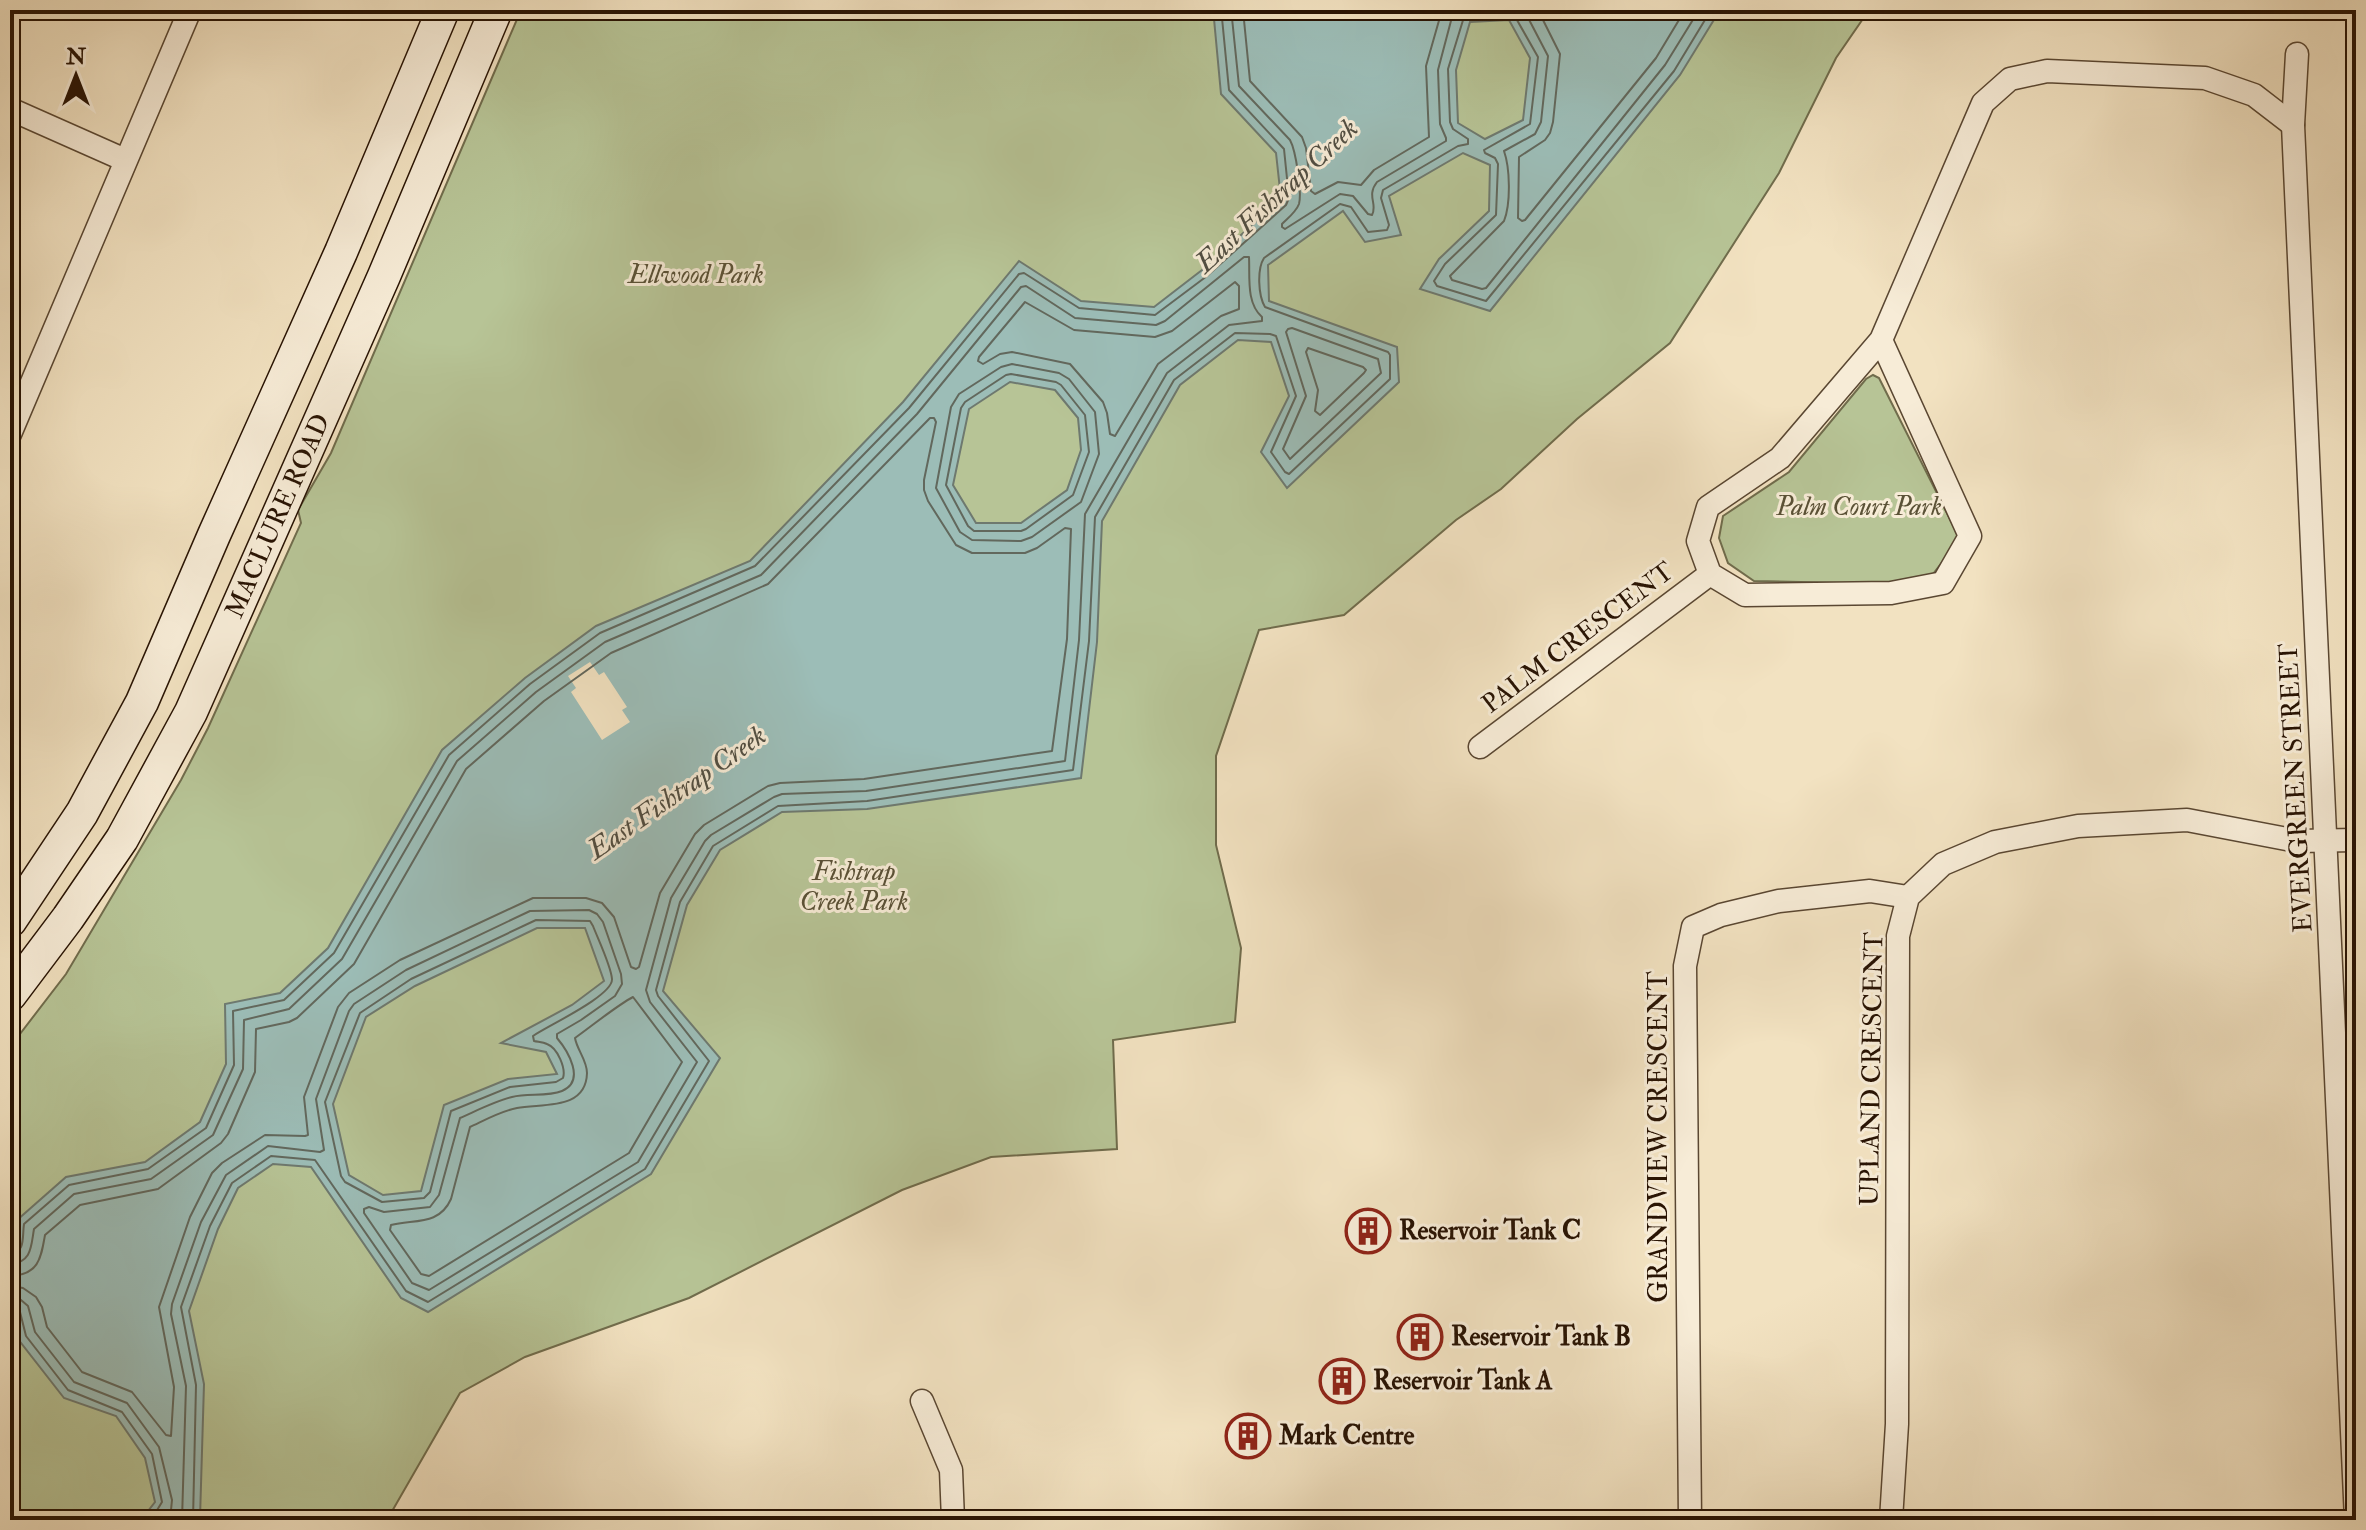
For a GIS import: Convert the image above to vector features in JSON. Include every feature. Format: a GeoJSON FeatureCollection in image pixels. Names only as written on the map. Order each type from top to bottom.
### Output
{"type":"FeatureCollection","features":[{"type":"Feature","properties":{"kind":"main road","name":"MACLURE ROAD"},"geometry":{"type":"LineString","coordinates":[[10,921],[82,813],[142,702],[341,252],[443,10]]}},
{"type":"Feature","properties":{"kind":"main road","name":"MACLURE ROAD"},"geometry":{"type":"LineString","coordinates":[[10,995],[122,839],[191,712],[384,276],[496,10]]}},
{"type":"Feature","properties":{"kind":"street"},"geometry":{"type":"LineString","coordinates":[[10,434],[190,10]]}},
{"type":"Feature","properties":{"kind":"street","name":"EVERGREEN STREET"},"geometry":{"type":"LineString","coordinates":[[2297,54],[2293,125],[2356,1520]]}},
{"type":"Feature","properties":{"kind":"street","name":"PALM CRESCENT"},"geometry":{"type":"LineString","coordinates":[[1881,340],[1970,536],[1943,583],[1891,593],[1745,595],[1710,574],[1698,541],[1708,507],[1780,458],[1881,340],[1983,103],[2010,79],[2047,71],[2205,78],[2254,95],[2293,125]]}},
{"type":"Feature","properties":{"kind":"street"},"geometry":{"type":"LineString","coordinates":[[10,109],[125,160]]}},
{"type":"Feature","properties":{"kind":"street","name":"PALM CRESCENT"},"geometry":{"type":"LineString","coordinates":[[1480,747],[1710,574]]}},
{"type":"Feature","properties":{"kind":"street"},"geometry":{"type":"LineString","coordinates":[[1908,897],[1943,864],[1995,842],[2078,826],[2187,820],[2297,841],[2356,840]]}},
{"type":"Feature","properties":{"kind":"street","name":"GRANDVIEW CRESCENT"},"geometry":{"type":"LineString","coordinates":[[1690,1520],[1685,966],[1693,927],[1721,915],[1779,901],[1870,891],[1908,897]]}},
{"type":"Feature","properties":{"kind":"street","name":"UPLAND CRESCENT"},"geometry":{"type":"LineString","coordinates":[[1891,1520],[1897,1424],[1898,936],[1908,897]]}},
{"type":"Feature","properties":{"kind":"street"},"geometry":{"type":"LineString","coordinates":[[922,1401],[951,1470],[953,1520]]}},
{"type":"Feature","properties":{"kind":"green space","name":"Fishtrap Creek Park"},"geometry":{"type":"Polygon","coordinates":[[[521,10],[1869,10],[1836,58],[1779,173],[1670,343],[1577,419],[1501,489],[1456,520],[1344,615],[1259,630],[1216,756],[1216,845],[1241,948],[1235,1022],[1113,1040],[1117,1149],[991,1157],[902,1190],[689,1298],[525,1357],[460,1393],[387,1520],[10,1520],[10,1047],[66,974],[181,780],[208,728],[301,523],[298,510],[331,453],[521,10]]]}},
{"type":"Feature","properties":{"kind":"green space","name":"Palm Court Park"},"geometry":{"type":"Polygon","coordinates":[[[1873,375],[1879,378],[1960,539],[1933,574],[1892,584],[1754,581],[1728,563],[1719,538],[1723,516],[1789,472],[1866,379],[1873,375]]]}},
{"type":"Feature","properties":{"kind":"water","name":"East Fishtrap Creek"},"geometry":{"type":"Polygon","coordinates":[[[1190,10],[1720,10],[1680,75],[1490,311],[1420,289],[1439,259],[1489,211],[1490,165],[1463,153],[1389,196],[1401,235],[1365,242],[1343,211],[1268,265],[1269,301],[1397,347],[1399,382],[1287,488],[1261,452],[1289,396],[1271,342],[1238,340],[1180,385],[1102,521],[1097,642],[1081,778],[867,809],[782,812],[720,850],[687,905],[663,991],[720,1058],[651,1174],[428,1312],[401,1298],[311,1167],[273,1164],[238,1188],[218,1229],[189,1311],[204,1384],[200,1518],[141,1520],[155,1502],[145,1458],[116,1416],[64,1398],[18,1339],[10,1299],[16,1221],[66,1177],[145,1162],[200,1122],[226,1064],[225,1004],[280,993],[328,948],[442,750],[525,678],[596,626],[750,561],[903,402],[1019,261],[1081,301],[1154,307],[1202,270],[1281,199],[1276,153],[1221,94],[1214,19],[1190,10]],[[1509,20],[1470,22],[1456,70],[1458,123],[1485,139],[1523,120],[1530,58],[1509,20]],[[1010,382],[969,409],[953,485],[976,523],[1021,523],[1067,490],[1081,450],[1078,418],[1055,390],[1010,382]],[[537,928],[415,986],[366,1017],[333,1104],[349,1175],[383,1195],[421,1191],[444,1105],[508,1079],[557,1074],[546,1052],[501,1043],[572,1005],[604,981],[585,928],[537,928]]]}},
{"type":"Feature","properties":{"kind":"pier"},"geometry":{"type":"Polygon","coordinates":[[[590,662],[599,675],[604,672],[627,707],[622,710],[630,722],[602,740],[571,692],[576,688],[568,676],[590,662]]]}},
{"type":"Feature","properties":{"kind":"place","name":"Reservoir Tank C"},"geometry":{"type":"Point","coordinates":[1368,1231]}},
{"type":"Feature","properties":{"kind":"place","name":"Reservoir Tank B"},"geometry":{"type":"Point","coordinates":[1420,1337]}},
{"type":"Feature","properties":{"kind":"place","name":"Reservoir Tank A"},"geometry":{"type":"Point","coordinates":[1342,1381]}},
{"type":"Feature","properties":{"kind":"place","name":"Mark Centre"},"geometry":{"type":"Point","coordinates":[1248,1436]}},
{"type":"Feature","properties":{"kind":"park label","name":"Ellwood Park"},"geometry":{"type":"Point","coordinates":[696,275]}}]}
